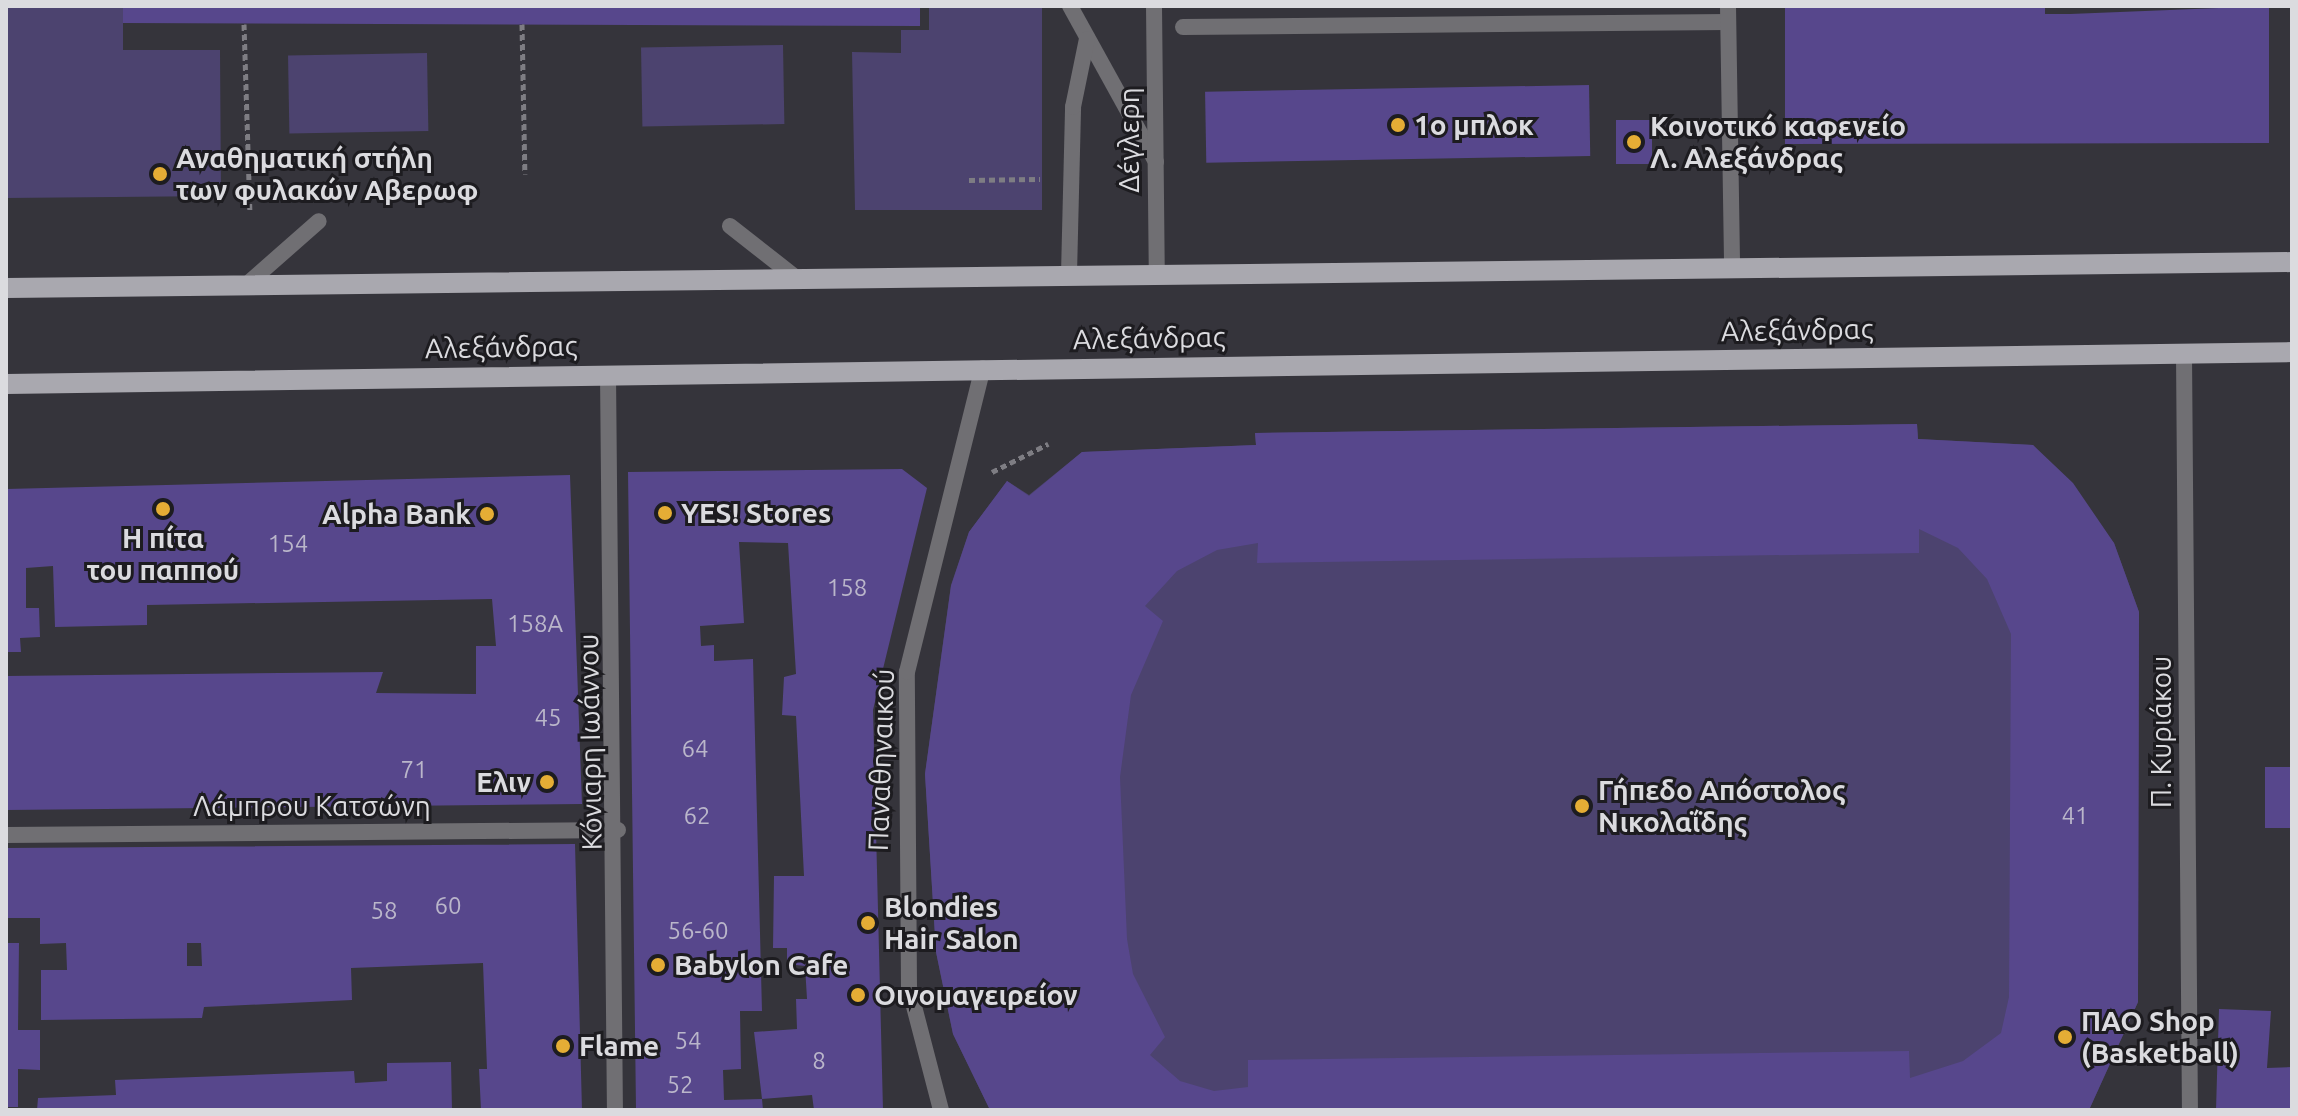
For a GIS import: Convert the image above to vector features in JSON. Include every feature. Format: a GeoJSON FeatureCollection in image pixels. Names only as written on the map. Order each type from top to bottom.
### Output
{"type":"FeatureCollection","features":[{"type":"Feature","properties":{"kind":"main road"},"geometry":{"type":"LineString","coordinates":[[6,288],[2292,262]]}},
{"type":"Feature","properties":{"kind":"main road","name":"Αλεξάνδρας"},"geometry":{"type":"LineString","coordinates":[[6,384],[2292,352]]}},
{"type":"Feature","properties":{"kind":"street"},"geometry":{"type":"LineString","coordinates":[[1070,6],[1156,162]]}},
{"type":"Feature","properties":{"kind":"street","name":"Δέγλερη"},"geometry":{"type":"LineString","coordinates":[[1154,6],[1157,273]]}},
{"type":"Feature","properties":{"kind":"street"},"geometry":{"type":"LineString","coordinates":[[1183,27],[1728,14],[1732,268]]}},
{"type":"Feature","properties":{"kind":"street"},"geometry":{"type":"LineString","coordinates":[[1069,274],[1073,107],[1087,39]]}},
{"type":"Feature","properties":{"kind":"street"},"geometry":{"type":"LineString","coordinates":[[245,286],[319,221]]}},
{"type":"Feature","properties":{"kind":"street"},"geometry":{"type":"LineString","coordinates":[[730,226],[795,277]]}},
{"type":"Feature","properties":{"kind":"street","name":"Π. Κυριάκου"},"geometry":{"type":"LineString","coordinates":[[2184,354],[2190,1110]]}},
{"type":"Feature","properties":{"kind":"street","name":"Παναθηναικού"},"geometry":{"type":"LineString","coordinates":[[941,1110],[909,987],[902,816],[907,672],[949,493],[983,368]]}},
{"type":"Feature","properties":{"kind":"street","name":"Κόνιαρη Ιωάννου"},"geometry":{"type":"LineString","coordinates":[[608,374],[618,830],[615,1110]]}},
{"type":"Feature","properties":{"kind":"street","name":"Λάμπρου Κατσώνη"},"geometry":{"type":"LineString","coordinates":[[6,835],[618,830]]}},
{"type":"Feature","properties":{"kind":"path"},"geometry":{"type":"LineString","coordinates":[[244,24],[250,213]]}},
{"type":"Feature","properties":{"kind":"path"},"geometry":{"type":"LineString","coordinates":[[522,24],[525,174]]}},
{"type":"Feature","properties":{"kind":"path"},"geometry":{"type":"LineString","coordinates":[[969,180],[1057,178]]}},
{"type":"Feature","properties":{"kind":"path"},"geometry":{"type":"LineString","coordinates":[[949,493],[1048,444]]}},
{"type":"Feature","properties":{"kind":"shaded area"},"geometry":{"type":"Polygon","coordinates":[[[123,6],[123,50],[220,50],[221,196],[6,198],[6,7],[123,6]]]}},
{"type":"Feature","properties":{"kind":"shaded area"},"geometry":{"type":"Polygon","coordinates":[[[929,6],[1042,6],[1042,210],[855,210],[852,52],[901,53],[901,30],[929,30],[929,6]]]}},
{"type":"Feature","properties":{"kind":"shaded area"},"geometry":{"type":"Polygon","coordinates":[[[783,45],[784,124],[642,126],[641,47],[783,45]]]}},
{"type":"Feature","properties":{"kind":"shaded area"},"geometry":{"type":"Polygon","coordinates":[[[427,53],[428,131],[289,133],[288,55],[427,53]]]}},
{"type":"Feature","properties":{"kind":"shaded area"},"geometry":{"type":"Polygon","coordinates":[[[1917,424],[1918,439],[2033,445],[2114,543],[2139,612],[2138,1002],[2089,1110],[990,1110],[953,1034],[936,952],[925,774],[951,585],[969,532],[1007,481],[1029,495],[1082,452],[1256,445],[1255,433],[1917,424]]]}},
{"type":"Feature","properties":{"kind":"building"},"geometry":{"type":"Polygon","coordinates":[[[123,6],[920,6],[920,26],[123,23],[123,6]]]}},
{"type":"Feature","properties":{"kind":"building"},"geometry":{"type":"Polygon","coordinates":[[[1785,6],[2045,6],[2045,14],[2070,14],[2269,6],[2269,143],[1785,144],[1785,6]]]}},
{"type":"Feature","properties":{"kind":"building","name":"1ο μπλοκ"},"geometry":{"type":"Polygon","coordinates":[[[1589,85],[1590,156],[1206,163],[1205,92],[1589,85]]]}},
{"type":"Feature","properties":{"kind":"building","name":"Κοινοτικό καφενείο Λ. Αλεξάνδρας"},"geometry":{"type":"Polygon","coordinates":[[[1616,120],[1652,120],[1652,164],[1616,164],[1616,120]]]}},
{"type":"Feature","properties":{"kind":"building"},"geometry":{"type":"Polygon","coordinates":[[[1917,424],[1918,439],[2033,445],[2073,483],[2114,543],[2139,612],[2138,1002],[2089,1110],[990,1110],[953,1034],[936,952],[925,774],[951,586],[969,532],[1007,481],[1029,496],[1082,452],[1256,445],[1255,433],[1917,424]],[[1919,529],[1919,553],[1257,563],[1258,543],[1217,550],[1177,571],[1145,606],[1163,621],[1131,695],[1120,777],[1127,939],[1133,974],[1165,1037],[1150,1055],[1180,1081],[1214,1091],[1248,1087],[1248,1060],[1909,1051],[1910,1078],[1963,1061],[2001,1033],[2009,997],[2011,634],[1987,579],[1958,548],[1919,529]]]}},
{"type":"Feature","properties":{"kind":"building"},"geometry":{"type":"Polygon","coordinates":[[[902,469],[927,488],[873,710],[883,1110],[814,1110],[812,1095],[762,1099],[763,1110],[636,1110],[628,472],[902,469]],[[739,542],[744,623],[700,626],[701,646],[714,645],[714,661],[753,659],[762,1011],[740,1011],[741,1069],[723,1070],[724,1100],[762,1099],[754,1032],[797,1029],[796,999],[807,999],[805,966],[787,964],[787,948],[773,948],[774,876],[804,876],[796,716],[782,715],[784,677],[796,674],[788,543],[739,542]]]}},
{"type":"Feature","properties":{"kind":"building"},"geometry":{"type":"Polygon","coordinates":[[[570,475],[582,804],[6,810],[6,676],[383,672],[376,693],[476,694],[476,646],[496,646],[492,599],[147,605],[147,625],[55,627],[53,566],[26,568],[26,608],[39,608],[40,637],[20,638],[21,652],[6,652],[6,489],[570,475]]]}},
{"type":"Feature","properties":{"kind":"building"},"geometry":{"type":"Polygon","coordinates":[[[2265,767],[2292,767],[2292,828],[2265,828],[2265,767]]]}},
{"type":"Feature","properties":{"kind":"building"},"geometry":{"type":"Polygon","coordinates":[[[575,844],[582,1110],[481,1110],[479,1069],[487,1069],[483,963],[351,968],[352,1000],[204,1007],[202,1018],[41,1020],[41,970],[67,970],[66,943],[40,944],[40,918],[6,918],[6,848],[575,844]],[[187,943],[187,966],[202,966],[201,943],[187,943]]]}},
{"type":"Feature","properties":{"kind":"building"},"geometry":{"type":"Polygon","coordinates":[[[6,943],[19,943],[18,1030],[40,1030],[40,1070],[18,1069],[18,1107],[6,1107],[6,943]]]}},
{"type":"Feature","properties":{"kind":"building"},"geometry":{"type":"Polygon","coordinates":[[[2219,1009],[2271,1011],[2267,1068],[2292,1067],[2292,1110],[2216,1110],[2219,1009]]]}},
{"type":"Feature","properties":{"kind":"building"},"geometry":{"type":"Polygon","coordinates":[[[451,1062],[452,1110],[37,1110],[38,1098],[116,1095],[115,1080],[354,1071],[355,1083],[387,1081],[387,1063],[451,1062]]]}},
{"type":"Feature","properties":{"kind":"place","name":"1ο μπλοκ"},"geometry":{"type":"Point","coordinates":[1398,125]}},
{"type":"Feature","properties":{"kind":"place","name":"Κοινοτικό καφενείο Λ. Αλεξάνδρας"},"geometry":{"type":"Point","coordinates":[1634,142]}},
{"type":"Feature","properties":{"kind":"place","name":"Αναθηματική στήλη των φυλακών Αβερωφ"},"geometry":{"type":"Point","coordinates":[160,174]}},
{"type":"Feature","properties":{"kind":"place","name":"Η πίτα του παππού"},"geometry":{"type":"Point","coordinates":[163,509]}},
{"type":"Feature","properties":{"kind":"place","name":"YES! Stores"},"geometry":{"type":"Point","coordinates":[665,513]}},
{"type":"Feature","properties":{"kind":"place","name":"Alpha Bank"},"geometry":{"type":"Point","coordinates":[487,514]}},
{"type":"Feature","properties":{"kind":"place","name":"Ελιν"},"geometry":{"type":"Point","coordinates":[547,782]}},
{"type":"Feature","properties":{"kind":"place","name":"Γήπεδο Απόστολος Νικολαΐδης"},"geometry":{"type":"Point","coordinates":[1582,806]}},
{"type":"Feature","properties":{"kind":"place","name":"Blondies Hair Salon"},"geometry":{"type":"Point","coordinates":[868,923]}},
{"type":"Feature","properties":{"kind":"place","name":"Babylon Cafe"},"geometry":{"type":"Point","coordinates":[658,965]}},
{"type":"Feature","properties":{"kind":"place","name":"Οινομαγειρείον"},"geometry":{"type":"Point","coordinates":[858,995]}},
{"type":"Feature","properties":{"kind":"place","name":"ΠΑΟ Shop (Basketball)"},"geometry":{"type":"Point","coordinates":[2065,1037]}},
{"type":"Feature","properties":{"kind":"place","name":"Flame"},"geometry":{"type":"Point","coordinates":[563,1046]}}]}
